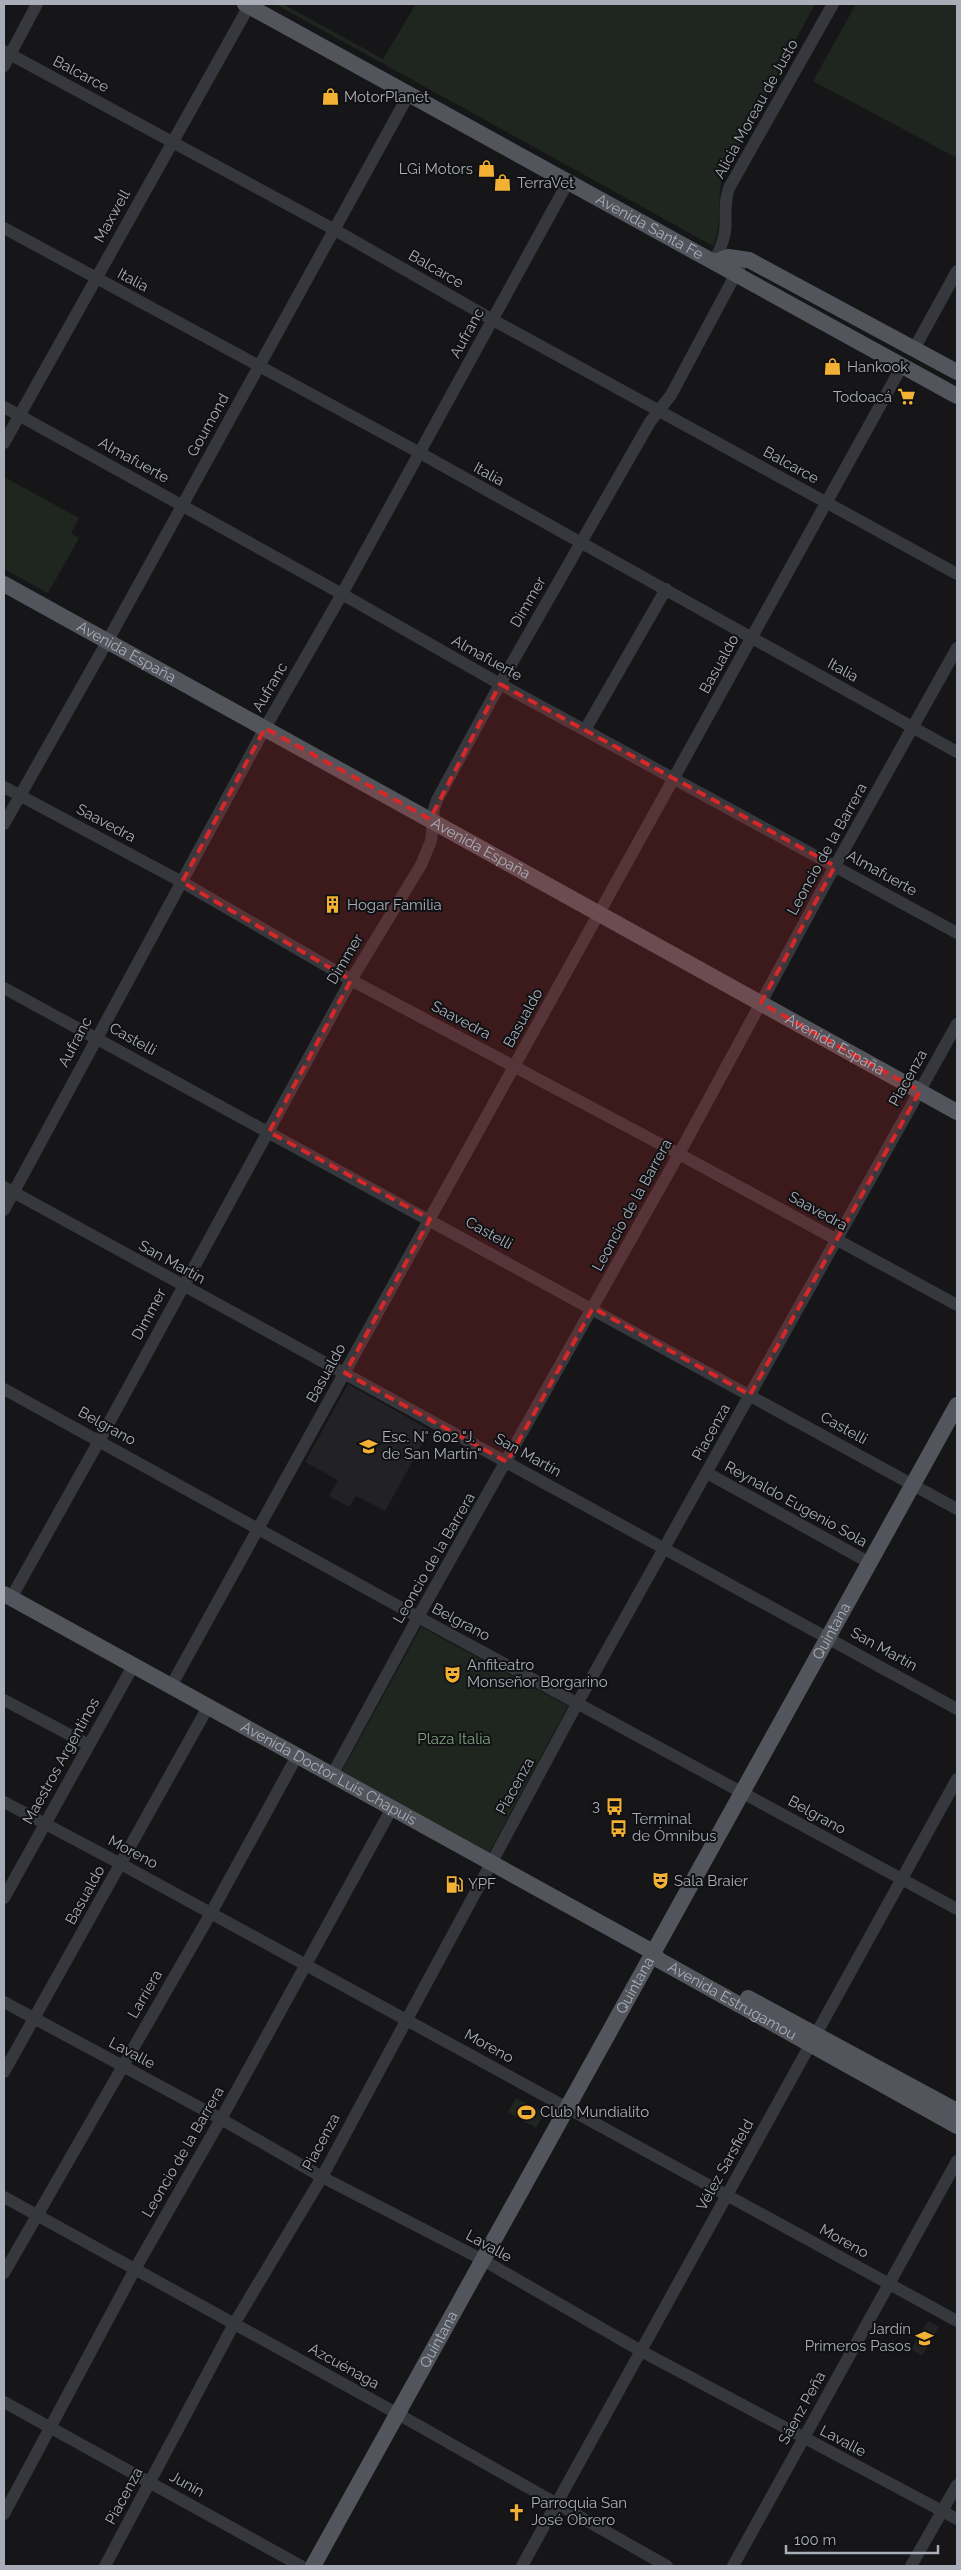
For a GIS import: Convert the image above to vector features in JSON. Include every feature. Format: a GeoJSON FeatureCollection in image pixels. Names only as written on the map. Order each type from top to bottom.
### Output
{"type":"FeatureCollection","features":[{"type":"Feature","properties":{"kind":"main road","name":"Avenida Santa Fe"},"geometry":{"type":"LineString","coordinates":[[247,5],[957,396]]}},
{"type":"Feature","properties":{"kind":"main road","name":"Avenida Santa Fe"},"geometry":{"type":"LineString","coordinates":[[714,262],[722,258],[741,258]]}},
{"type":"Feature","properties":{"kind":"main road"},"geometry":{"type":"LineString","coordinates":[[741,258],[957,372]]}},
{"type":"Feature","properties":{"kind":"main road","name":"Avenida España"},"geometry":{"type":"LineString","coordinates":[[4,584],[957,1112]]}},
{"type":"Feature","properties":{"kind":"main road","name":"Quintana"},"geometry":{"type":"LineString","coordinates":[[313,2566],[957,1405]]}},
{"type":"Feature","properties":{"kind":"main road","name":"Avenida Doctor Luis Chapuis"},"geometry":{"type":"LineString","coordinates":[[7,1596],[653,1952]]}},
{"type":"Feature","properties":{"kind":"main road","name":"Avenida Estrugamou"},"geometry":{"type":"LineString","coordinates":[[653,1952],[664,1951],[957,2126]]}},
{"type":"Feature","properties":{"kind":"main road","name":"Avenida Estrugamou"},"geometry":{"type":"LineString","coordinates":[[812,2040],[957,2111]]}},
{"type":"Feature","properties":{"kind":"street"},"geometry":{"type":"LineString","coordinates":[[6,58],[37,4]]}},
{"type":"Feature","properties":{"kind":"street","name":"Alicia Moreau de Justo"},"geometry":{"type":"LineString","coordinates":[[714,262],[723,242],[726,229],[725,200],[729,188],[833,4]]}},
{"type":"Feature","properties":{"kind":"street","name":"Maxwell"},"geometry":{"type":"LineString","coordinates":[[4,443],[173,142],[247,5]]}},
{"type":"Feature","properties":{"kind":"street","name":"Balcarce"},"geometry":{"type":"LineString","coordinates":[[6,58],[173,142],[957,574]]}},
{"type":"Feature","properties":{"kind":"street","name":"Goumond"},"geometry":{"type":"LineString","coordinates":[[4,824],[107,642],[408,94]]}},
{"type":"Feature","properties":{"kind":"street","name":"Aufranc"},"geometry":{"type":"LineString","coordinates":[[4,1210],[9,1189],[96,1038],[568,182]]}},
{"type":"Feature","properties":{"kind":"street","name":"Italia"},"geometry":{"type":"LineString","coordinates":[[4,228],[420,453],[580,544],[666,589],[957,752]]}},
{"type":"Feature","properties":{"kind":"street","name":"Dimmer"},"geometry":{"type":"LineString","coordinates":[[7,1596],[100,1441],[182,1286],[269,1132],[351,980],[421,865],[431,841],[434,809],[437,800],[500,684],[650,422],[671,396],[742,263],[741,258]]}},
{"type":"Feature","properties":{"kind":"street"},"geometry":{"type":"LineString","coordinates":[[914,349],[957,271]]}},
{"type":"Feature","properties":{"kind":"street","name":"Basualdo"},"geometry":{"type":"LineString","coordinates":[[171,1686],[902,366]]}},
{"type":"Feature","properties":{"kind":"street","name":"Almafuerte"},"geometry":{"type":"LineString","coordinates":[[4,407],[342,594],[500,684],[957,933]]}},
{"type":"Feature","properties":{"kind":"street"},"geometry":{"type":"LineString","coordinates":[[585,730],[666,589]]}},
{"type":"Feature","properties":{"kind":"street","name":"Leoncio de la Barrera"},"geometry":{"type":"LineString","coordinates":[[332,1775],[418,1618],[679,1154],[835,866],[914,728],[957,648]]}},
{"type":"Feature","properties":{"kind":"street","name":"Saavedra"},"geometry":{"type":"LineString","coordinates":[[4,787],[182,882],[351,980],[679,1154],[957,1305]]}},
{"type":"Feature","properties":{"kind":"street","name":"Castelli"},"geometry":{"type":"LineString","coordinates":[[4,988],[593,1308],[957,1509]]}},
{"type":"Feature","properties":{"kind":"street","name":"Piacenza"},"geometry":{"type":"LineString","coordinates":[[105,2566],[234,2324],[322,2177],[405,2019],[577,1704],[666,1548],[957,1024]]}},
{"type":"Feature","properties":{"kind":"street","name":"San Martín"},"geometry":{"type":"LineString","coordinates":[[9,1189],[182,1286],[666,1548],[957,1709]]}},
{"type":"Feature","properties":{"kind":"street","name":"Belgrano"},"geometry":{"type":"LineString","coordinates":[[4,1389],[418,1618],[957,1909]]}},
{"type":"Feature","properties":{"kind":"street","name":"Reynaldo Eugenio Sola"},"geometry":{"type":"LineString","coordinates":[[707,1473],[870,1563]]}},
{"type":"Feature","properties":{"kind":"street","name":"Maestros Argentinos"},"geometry":{"type":"LineString","coordinates":[[4,1898],[133,1666]]}},
{"type":"Feature","properties":{"kind":"street"},"geometry":{"type":"LineString","coordinates":[[4,1700],[89,1745]]}},
{"type":"Feature","properties":{"kind":"street","name":"Basualdo"},"geometry":{"type":"LineString","coordinates":[[4,2072],[208,1707]]}},
{"type":"Feature","properties":{"kind":"street","name":"Larriera"},"geometry":{"type":"LineString","coordinates":[[4,2273],[35,2214],[123,2066],[297,1756]]}},
{"type":"Feature","properties":{"kind":"street","name":"Vélez Sarsfield"},"geometry":{"type":"LineString","coordinates":[[522,2566],[957,1779]]}},
{"type":"Feature","properties":{"kind":"street","name":"Moreno"},"geometry":{"type":"LineString","coordinates":[[4,1802],[121,1864],[957,2321]]}},
{"type":"Feature","properties":{"kind":"street","name":"Leoncio de la Barrera"},"geometry":{"type":"LineString","coordinates":[[4,2514],[134,2269],[221,2119],[392,1808]]}},
{"type":"Feature","properties":{"kind":"street","name":"Lavalle"},"geometry":{"type":"LineString","coordinates":[[4,2002],[221,2119],[322,2177],[483,2260],[641,2351],[957,2519]]}},
{"type":"Feature","properties":{"kind":"street","name":"Sáenz Peña"},"geometry":{"type":"LineString","coordinates":[[734,2566],[957,2161]]}},
{"type":"Feature","properties":{"kind":"street","name":"Azcuénaga"},"geometry":{"type":"LineString","coordinates":[[4,2197],[398,2414],[667,2566]]}},
{"type":"Feature","properties":{"kind":"street","name":"Junín"},"geometry":{"type":"LineString","coordinates":[[4,2402],[301,2566]]}},
{"type":"Feature","properties":{"kind":"street"},"geometry":{"type":"LineString","coordinates":[[911,2566],[957,2486]]}},
{"type":"Feature","properties":{"kind":"highlighted area"},"geometry":{"type":"Polygon","coordinates":[[[500,684],[835,866],[761,1003],[920,1091],[750,1395],[593,1308],[507,1462],[345,1373],[430,1219],[269,1132],[351,980],[182,882],[265,728],[430,819],[500,684]]]}},
{"type":"Feature","properties":{"kind":"shaded area","name":"Esc. N° 602 \"J. de San Martín\""},"geometry":{"type":"Polygon","coordinates":[[[348,1384],[430,1430],[385,1511],[356,1496],[349,1507],[329,1496],[338,1480],[305,1462],[348,1384]]]}},
{"type":"Feature","properties":{"kind":"shaded area","name":"Jardín Primeros Pasos"},"geometry":{"type":"Polygon","coordinates":[[[928,2321],[939,2327],[922,2356],[911,2349],[928,2321]]]}},
{"type":"Feature","properties":{"kind":"green space"},"geometry":{"type":"Polygon","coordinates":[[[275,4],[283,4],[383,59],[416,4],[815,4],[722,179],[718,231],[713,246],[275,4]]]}},
{"type":"Feature","properties":{"kind":"green space"},"geometry":{"type":"Polygon","coordinates":[[[856,4],[957,4],[957,158],[813,81],[856,4]]]}},
{"type":"Feature","properties":{"kind":"green space"},"geometry":{"type":"Polygon","coordinates":[[[4,477],[79,518],[71,533],[79,538],[48,593],[4,569],[4,477]]]}},
{"type":"Feature","properties":{"kind":"green space","name":"Plaza Italia"},"geometry":{"type":"Polygon","coordinates":[[[421,1627],[568,1706],[489,1853],[342,1771],[421,1627]]]}},
{"type":"Feature","properties":{"kind":"green space","name":"Club Mundialito"},"geometry":{"type":"Polygon","coordinates":[[[516,2098],[544,2113],[536,2128],[508,2112],[516,2098]]]}},
{"type":"Feature","properties":{"kind":"place","name":"MotorPlanet"},"geometry":{"type":"Point","coordinates":[330,97]}},
{"type":"Feature","properties":{"kind":"place","name":"LGi Motors"},"geometry":{"type":"Point","coordinates":[487,169]}},
{"type":"Feature","properties":{"kind":"place","name":"TerraVet"},"geometry":{"type":"Point","coordinates":[503,183]}},
{"type":"Feature","properties":{"kind":"place","name":"Hankook"},"geometry":{"type":"Point","coordinates":[833,367]}},
{"type":"Feature","properties":{"kind":"place","name":"Todoacá"},"geometry":{"type":"Point","coordinates":[906,397]}},
{"type":"Feature","properties":{"kind":"place","name":"Hogar Familia"},"geometry":{"type":"Point","coordinates":[333,905]}},
{"type":"Feature","properties":{"kind":"place","name":"Esc. N° 602 \"J. de San Martín\""},"geometry":{"type":"Point","coordinates":[368,1446]}},
{"type":"Feature","properties":{"kind":"place","name":"Anfiteatro Monseñor Borgarino"},"geometry":{"type":"Point","coordinates":[453,1674]}},
{"type":"Feature","properties":{"kind":"place","name":"3"},"geometry":{"type":"Point","coordinates":[614,1806]}},
{"type":"Feature","properties":{"kind":"place","name":"Terminal de Ómnibus"},"geometry":{"type":"Point","coordinates":[618,1828]}},
{"type":"Feature","properties":{"kind":"place","name":"Sala Braier"},"geometry":{"type":"Point","coordinates":[660,1881]}},
{"type":"Feature","properties":{"kind":"place","name":"YPF"},"geometry":{"type":"Point","coordinates":[454,1884]}},
{"type":"Feature","properties":{"kind":"place","name":"Club Mundialito"},"geometry":{"type":"Point","coordinates":[526,2112]}},
{"type":"Feature","properties":{"kind":"place","name":"Jardín Primeros Pasos"},"geometry":{"type":"Point","coordinates":[925,2338]}},
{"type":"Feature","properties":{"kind":"place","name":"Parroquia San José Obrero"},"geometry":{"type":"Point","coordinates":[517,2512]}}]}
